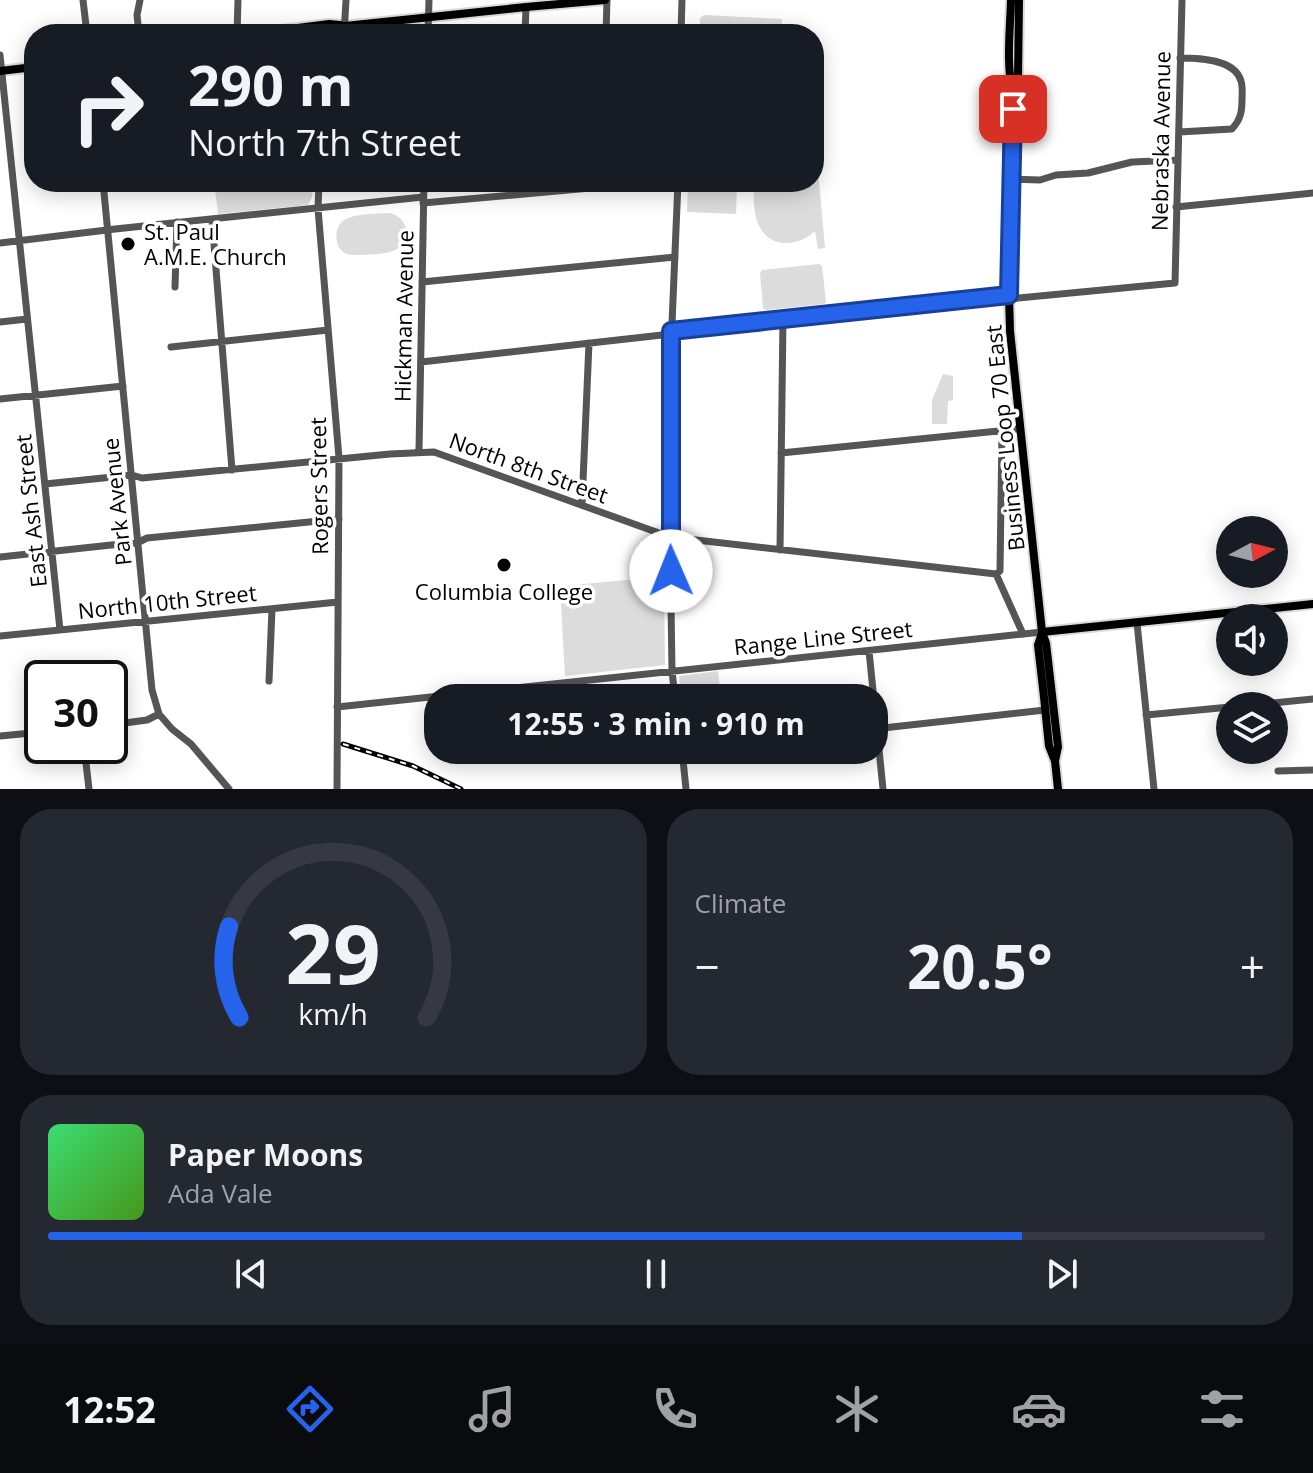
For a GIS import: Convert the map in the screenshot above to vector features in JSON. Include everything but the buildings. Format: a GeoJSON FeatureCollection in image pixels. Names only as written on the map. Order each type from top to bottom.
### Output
{"type":"FeatureCollection","features":[{"type":"Feature","properties":{"kind":"main road"},"geometry":{"type":"LineString","coordinates":[[386,24],[496,6],[526,7],[606,0]]}},
{"type":"Feature","properties":{"kind":"main road","name":"Business Loop 70 East"},"geometry":{"type":"LineString","coordinates":[[1011,0],[1009,80],[1013,97]]}},
{"type":"Feature","properties":{"kind":"main road","name":"Business Loop 70 East"},"geometry":{"type":"LineString","coordinates":[[1019,0],[1018,79],[1013,97],[1010,338],[1042,632],[1046,643],[1058,747],[1056,789]]}},
{"type":"Feature","properties":{"kind":"main road"},"geometry":{"type":"LineString","coordinates":[[1,71],[24,68]]}},
{"type":"Feature","properties":{"kind":"main road","name":"Range Line Street"},"geometry":{"type":"LineString","coordinates":[[1042,632],[1313,604]]}},
{"type":"Feature","properties":{"kind":"main road","name":"Business Loop 70 East"},"geometry":{"type":"LineString","coordinates":[[1042,632],[1038,645],[1049,746],[1055,761]]}},
{"type":"Feature","properties":{"kind":"street"},"geometry":{"type":"LineString","coordinates":[[83,0],[86,24]]}},
{"type":"Feature","properties":{"kind":"street"},"geometry":{"type":"LineString","coordinates":[[138,24],[140,0]]}},
{"type":"Feature","properties":{"kind":"street"},"geometry":{"type":"LineString","coordinates":[[237,24],[238,0]]}},
{"type":"Feature","properties":{"kind":"street"},"geometry":{"type":"LineString","coordinates":[[344,24],[346,0]]}},
{"type":"Feature","properties":{"kind":"street"},"geometry":{"type":"LineString","coordinates":[[428,24],[429,0]]}},
{"type":"Feature","properties":{"kind":"street"},"geometry":{"type":"LineString","coordinates":[[606,0],[606,24]]}},
{"type":"Feature","properties":{"kind":"street"},"geometry":{"type":"LineString","coordinates":[[681,24],[682,0]]}},
{"type":"Feature","properties":{"kind":"street","name":"Nebraska Avenue"},"geometry":{"type":"LineString","coordinates":[[1009,297],[1175,283],[1182,0]]}},
{"type":"Feature","properties":{"kind":"street"},"geometry":{"type":"LineString","coordinates":[[525,24],[526,7]]}},
{"type":"Feature","properties":{"kind":"street","name":"East Ash Street"},"geometry":{"type":"LineString","coordinates":[[0,55],[60,630]]}},
{"type":"Feature","properties":{"kind":"street"},"geometry":{"type":"LineString","coordinates":[[1179,132],[1232,129],[1242,111],[1241,81],[1236,72],[1222,63],[1204,58],[1180,58]]}},
{"type":"Feature","properties":{"kind":"street"},"geometry":{"type":"LineString","coordinates":[[0,158],[11,156]]}},
{"type":"Feature","properties":{"kind":"street"},"geometry":{"type":"LineString","coordinates":[[1011,179],[1040,180],[1132,162],[1178,160]]}},
{"type":"Feature","properties":{"kind":"street","name":"Park Avenue"},"geometry":{"type":"LineString","coordinates":[[104,192],[152,690],[159,714]]}},
{"type":"Feature","properties":{"kind":"street","name":"Rogers Street"},"geometry":{"type":"LineString","coordinates":[[319,192],[339,458],[337,789]]}},
{"type":"Feature","properties":{"kind":"street","name":"Hickman Avenue"},"geometry":{"type":"LineString","coordinates":[[419,451],[423,192]]}},
{"type":"Feature","properties":{"kind":"street"},"geometry":{"type":"LineString","coordinates":[[0,243],[177,222],[502,192]]}},
{"type":"Feature","properties":{"kind":"street"},"geometry":{"type":"LineString","coordinates":[[673,684],[670,537],[671,332],[678,192]]}},
{"type":"Feature","properties":{"kind":"street"},"geometry":{"type":"LineString","coordinates":[[1176,207],[1313,193]]}},
{"type":"Feature","properties":{"kind":"street"},"geometry":{"type":"LineString","coordinates":[[212,219],[232,470]]}},
{"type":"Feature","properties":{"kind":"street"},"geometry":{"type":"LineString","coordinates":[[175,287],[177,222]]}},
{"type":"Feature","properties":{"kind":"street"},"geometry":{"type":"LineString","coordinates":[[422,282],[675,257]]}},
{"type":"Feature","properties":{"kind":"street"},"geometry":{"type":"LineString","coordinates":[[421,362],[783,319],[1009,297]]}},
{"type":"Feature","properties":{"kind":"street"},"geometry":{"type":"LineString","coordinates":[[0,322],[27,319]]}},
{"type":"Feature","properties":{"kind":"street"},"geometry":{"type":"LineString","coordinates":[[780,550],[783,319]]}},
{"type":"Feature","properties":{"kind":"street"},"geometry":{"type":"LineString","coordinates":[[171,347],[328,330]]}},
{"type":"Feature","properties":{"kind":"street"},"geometry":{"type":"LineString","coordinates":[[582,504],[589,343]]}},
{"type":"Feature","properties":{"kind":"street"},"geometry":{"type":"LineString","coordinates":[[0,399],[123,386]]}},
{"type":"Feature","properties":{"kind":"street"},"geometry":{"type":"LineString","coordinates":[[781,453],[1019,429]]}},
{"type":"Feature","properties":{"kind":"street"},"geometry":{"type":"LineString","coordinates":[[1002,431],[1000,571],[996,574],[1023,634]]}},
{"type":"Feature","properties":{"kind":"street","name":"North 8th Street"},"geometry":{"type":"LineString","coordinates":[[45,484],[434,452],[670,537],[996,574]]}},
{"type":"Feature","properties":{"kind":"street"},"geometry":{"type":"LineString","coordinates":[[0,557],[139,542],[147,538],[339,519]]}},
{"type":"Feature","properties":{"kind":"street","name":"North 10th Street"},"geometry":{"type":"LineString","coordinates":[[0,636],[338,602]]}},
{"type":"Feature","properties":{"kind":"street"},"geometry":{"type":"LineString","coordinates":[[269,681],[272,609]]}},
{"type":"Feature","properties":{"kind":"street"},"geometry":{"type":"LineString","coordinates":[[1137,623],[1154,789]]}},
{"type":"Feature","properties":{"kind":"street","name":"Range Line Street"},"geometry":{"type":"LineString","coordinates":[[337,707],[1042,632]]}},
{"type":"Feature","properties":{"kind":"street"},"geometry":{"type":"LineString","coordinates":[[869,651],[872,684]]}},
{"type":"Feature","properties":{"kind":"street"},"geometry":{"type":"LineString","coordinates":[[1288,701],[1313,699]]}},
{"type":"Feature","properties":{"kind":"street"},"geometry":{"type":"LineString","coordinates":[[1146,715],[1216,708]]}},
{"type":"Feature","properties":{"kind":"street"},"geometry":{"type":"LineString","coordinates":[[888,727],[1045,710]]}},
{"type":"Feature","properties":{"kind":"street"},"geometry":{"type":"LineString","coordinates":[[128,723],[147,720],[159,714],[191,744],[229,789]]}},
{"type":"Feature","properties":{"kind":"street"},"geometry":{"type":"LineString","coordinates":[[0,736],[24,734]]}},
{"type":"Feature","properties":{"kind":"street"},"geometry":{"type":"LineString","coordinates":[[86,764],[89,789]]}},
{"type":"Feature","properties":{"kind":"street"},"geometry":{"type":"LineString","coordinates":[[683,764],[686,789]]}},
{"type":"Feature","properties":{"kind":"street"},"geometry":{"type":"LineString","coordinates":[[880,764],[883,789]]}},
{"type":"Feature","properties":{"kind":"street"},"geometry":{"type":"LineString","coordinates":[[1278,771],[1313,770]]}},
{"type":"Feature","properties":{"kind":"shaded area"},"geometry":{"type":"Polygon","coordinates":[[[704,15],[782,19],[782,24],[700,24],[700,18],[704,15]]]}},
{"type":"Feature","properties":{"kind":"shaded area"},"geometry":{"type":"Polygon","coordinates":[[[215,192],[312,192],[308,205],[218,214],[215,192]]]}},
{"type":"Feature","properties":{"kind":"shaded area"},"geometry":{"type":"Polygon","coordinates":[[[688,192],[737,192],[736,214],[687,212],[688,192]]]}},
{"type":"Feature","properties":{"kind":"shaded area"},"geometry":{"type":"Polygon","coordinates":[[[753,192],[820,192],[825,248],[818,249],[815,231],[791,243],[768,237],[757,221],[753,192]]]}},
{"type":"Feature","properties":{"kind":"shaded area"},"geometry":{"type":"Polygon","coordinates":[[[389,213],[400,218],[406,228],[405,240],[397,249],[355,255],[347,254],[339,247],[337,231],[346,219],[389,213]]]}},
{"type":"Feature","properties":{"kind":"shaded area"},"geometry":{"type":"Polygon","coordinates":[[[822,266],[824,304],[763,308],[762,270],[822,266]]]}},
{"type":"Feature","properties":{"kind":"shaded area"},"geometry":{"type":"Polygon","coordinates":[[[943,374],[953,376],[953,400],[948,401],[947,424],[932,424],[932,400],[943,374]]]}},
{"type":"Feature","properties":{"kind":"shaded area"},"geometry":{"type":"Polygon","coordinates":[[[662,577],[665,665],[565,676],[560,586],[662,577]]]}},
{"type":"Feature","properties":{"kind":"shaded area"},"geometry":{"type":"Polygon","coordinates":[[[718,671],[719,684],[680,684],[679,676],[718,671]]]}},
{"type":"Feature","properties":{"kind":"railway"},"geometry":{"type":"LineString","coordinates":[[343,744],[413,766],[461,789]]}},
{"type":"Feature","properties":{"kind":"place","name":"St. Paul A.M.E. Church"},"geometry":{"type":"Point","coordinates":[128,244]}},
{"type":"Feature","properties":{"kind":"place","name":"Columbia College"},"geometry":{"type":"Point","coordinates":[504,565]}},
{"type":"Feature","properties":{"kind":"route"},"geometry":{"type":"LineString","coordinates":[[671,571],[671,331],[1009,295],[1013,109]]}}]}
